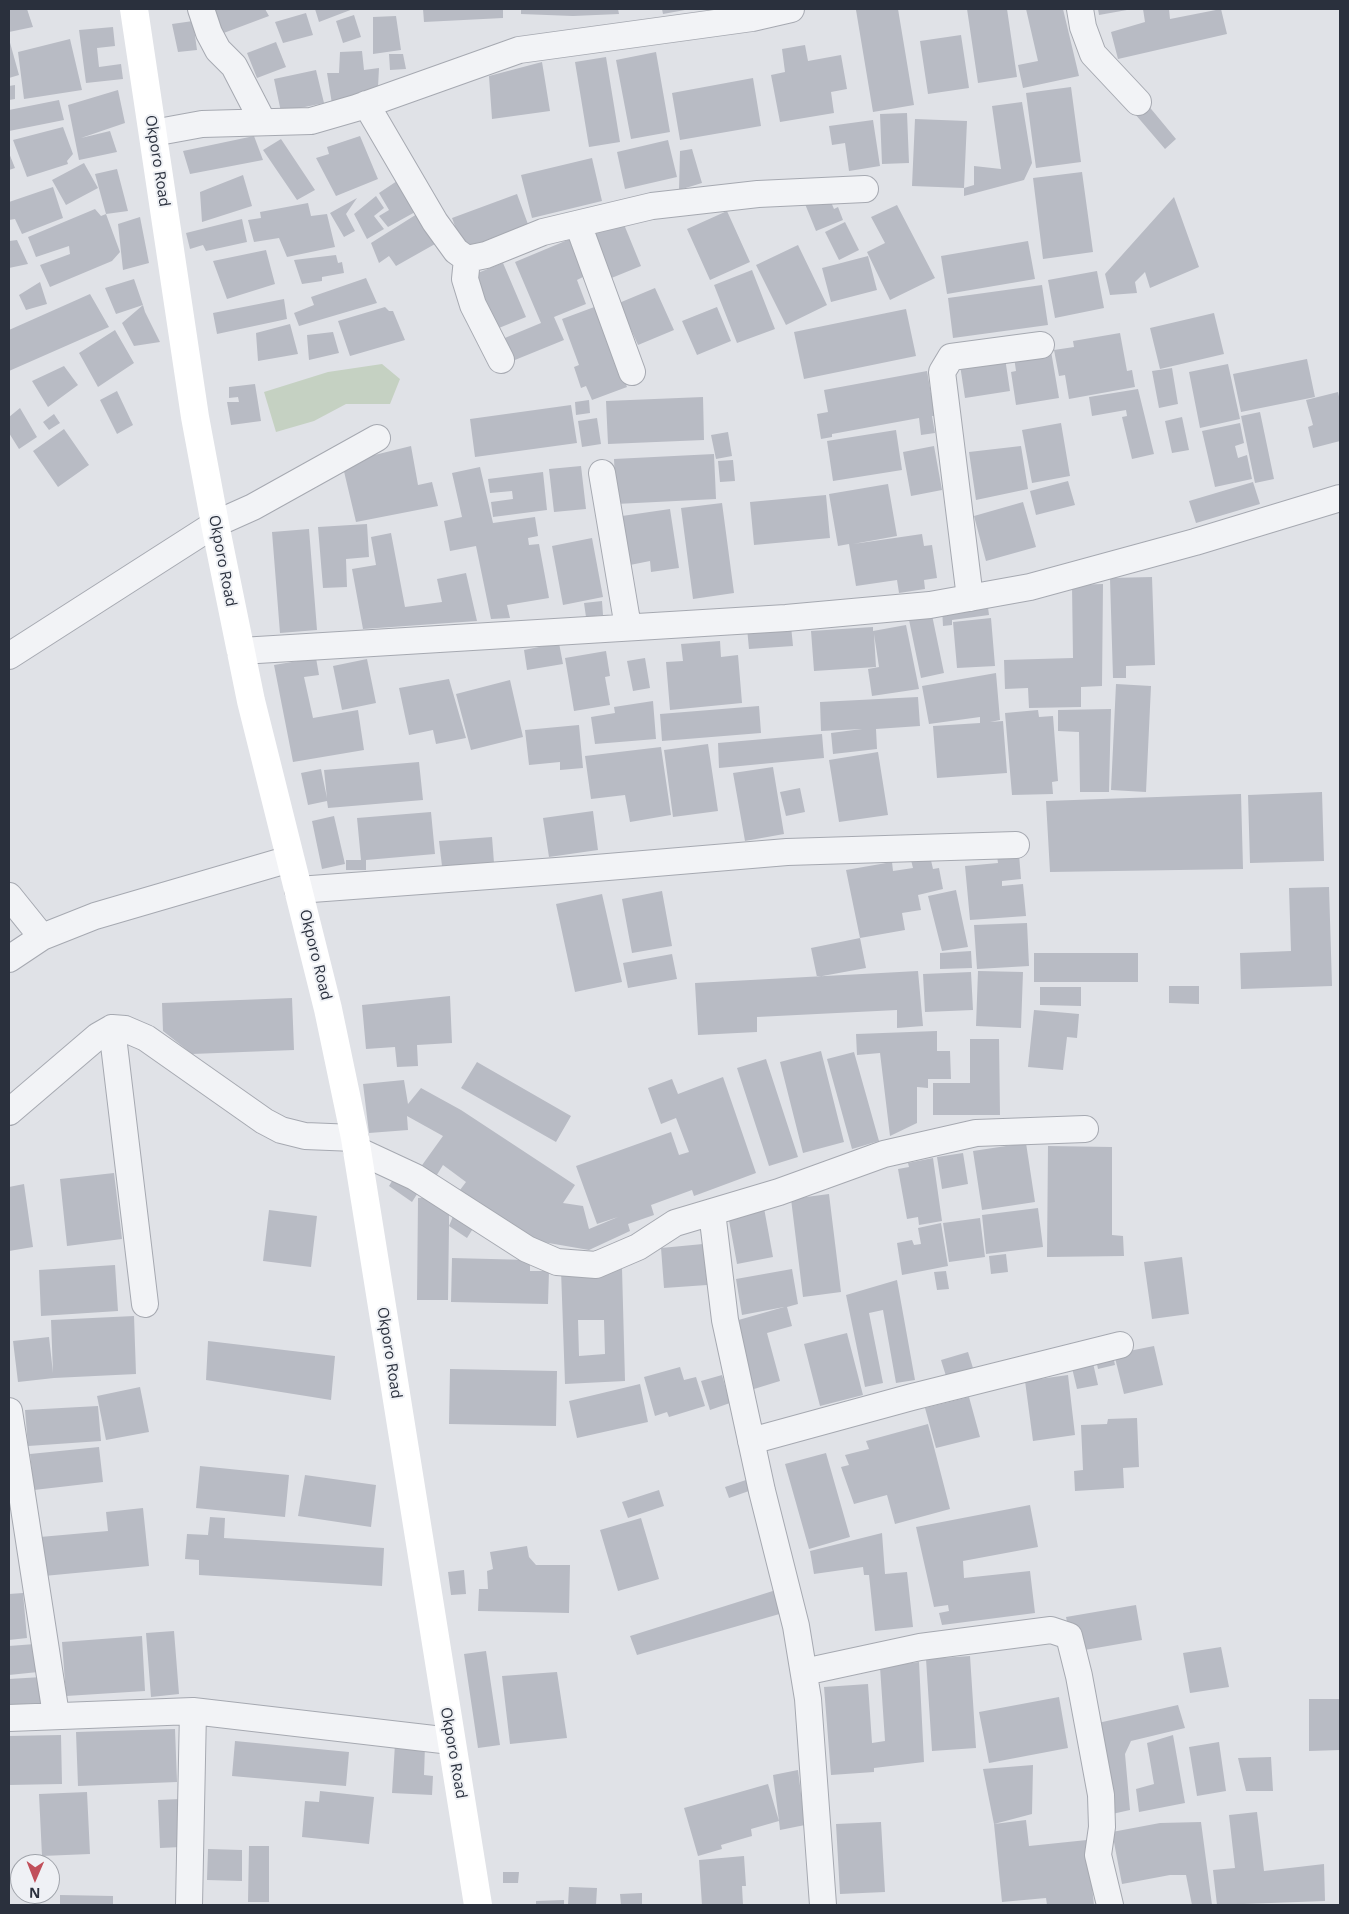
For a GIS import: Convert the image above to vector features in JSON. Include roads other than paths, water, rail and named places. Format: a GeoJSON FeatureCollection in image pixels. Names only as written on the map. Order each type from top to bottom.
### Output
{"type":"FeatureCollection","features":[{"type":"Feature","properties":{"kind":"main road","name":"Okporo Road"},"geometry":{"type":"LineString","coordinates":[[134,9],[195,417],[215,524],[241,651],[290,859],[328,1009],[356,1144],[478,1905]]}},
{"type":"Feature","properties":{"kind":"street"},"geometry":{"type":"LineString","coordinates":[[202,9],[209,33],[218,50],[234,66],[263,122]]}},
{"type":"Feature","properties":{"kind":"street"},"geometry":{"type":"LineString","coordinates":[[153,133],[202,124],[312,121],[519,50],[752,18],[791,9]]}},
{"type":"Feature","properties":{"kind":"street"},"geometry":{"type":"LineString","coordinates":[[1080,9],[1083,27],[1093,54],[1138,102]]}},
{"type":"Feature","properties":{"kind":"street"},"geometry":{"type":"LineString","coordinates":[[366,104],[435,222],[456,251],[467,259],[486,255],[543,232],[652,206],[758,194],[865,189]]}},
{"type":"Feature","properties":{"kind":"street"},"geometry":{"type":"LineString","coordinates":[[578,224],[632,372]]}},
{"type":"Feature","properties":{"kind":"street"},"geometry":{"type":"LineString","coordinates":[[467,259],[465,279],[474,306],[501,360]]}},
{"type":"Feature","properties":{"kind":"street"},"geometry":{"type":"LineString","coordinates":[[970,598],[942,372],[951,357],[1041,345]]}},
{"type":"Feature","properties":{"kind":"street"},"geometry":{"type":"LineString","coordinates":[[9,656],[215,524],[253,507],[377,438]]}},
{"type":"Feature","properties":{"kind":"street"},"geometry":{"type":"LineString","coordinates":[[602,473],[628,627]]}},
{"type":"Feature","properties":{"kind":"street"},"geometry":{"type":"LineString","coordinates":[[241,651],[786,618],[930,605],[1030,587],[1195,542],[1340,498]]}},
{"type":"Feature","properties":{"kind":"street"},"geometry":{"type":"LineString","coordinates":[[298,890],[787,852],[1016,845]]}},
{"type":"Feature","properties":{"kind":"street"},"geometry":{"type":"LineString","coordinates":[[9,959],[42,937],[95,916],[290,859]]}},
{"type":"Feature","properties":{"kind":"street"},"geometry":{"type":"LineString","coordinates":[[9,896],[42,937]]}},
{"type":"Feature","properties":{"kind":"street"},"geometry":{"type":"LineString","coordinates":[[112,1028],[145,1304]]}},
{"type":"Feature","properties":{"kind":"street"},"geometry":{"type":"LineString","coordinates":[[9,1112],[98,1036],[112,1028],[125,1029],[146,1038],[264,1121],[281,1130],[356,1144],[415,1177],[527,1250],[557,1262],[596,1265],[638,1247],[675,1223],[779,1192],[884,1154],[966,1135],[1086,1129]]}},
{"type":"Feature","properties":{"kind":"street"},"geometry":{"type":"LineString","coordinates":[[712,1212],[725,1320],[751,1440],[796,1626],[804,1672],[808,1699],[823,1905]]}},
{"type":"Feature","properties":{"kind":"street"},"geometry":{"type":"LineString","coordinates":[[751,1440],[912,1396],[1120,1344]]}},
{"type":"Feature","properties":{"kind":"street"},"geometry":{"type":"LineString","coordinates":[[9,1411],[56,1715]]}},
{"type":"Feature","properties":{"kind":"street"},"geometry":{"type":"LineString","coordinates":[[804,1672],[920,1647],[1051,1630],[1069,1636],[1079,1676],[1101,1795],[1102,1827],[1098,1855],[1110,1905]]}},
{"type":"Feature","properties":{"kind":"street"},"geometry":{"type":"LineString","coordinates":[[9,1718],[193,1711],[451,1741]]}},
{"type":"Feature","properties":{"kind":"street"},"geometry":{"type":"LineString","coordinates":[[189,1905],[193,1711]]}}]}
